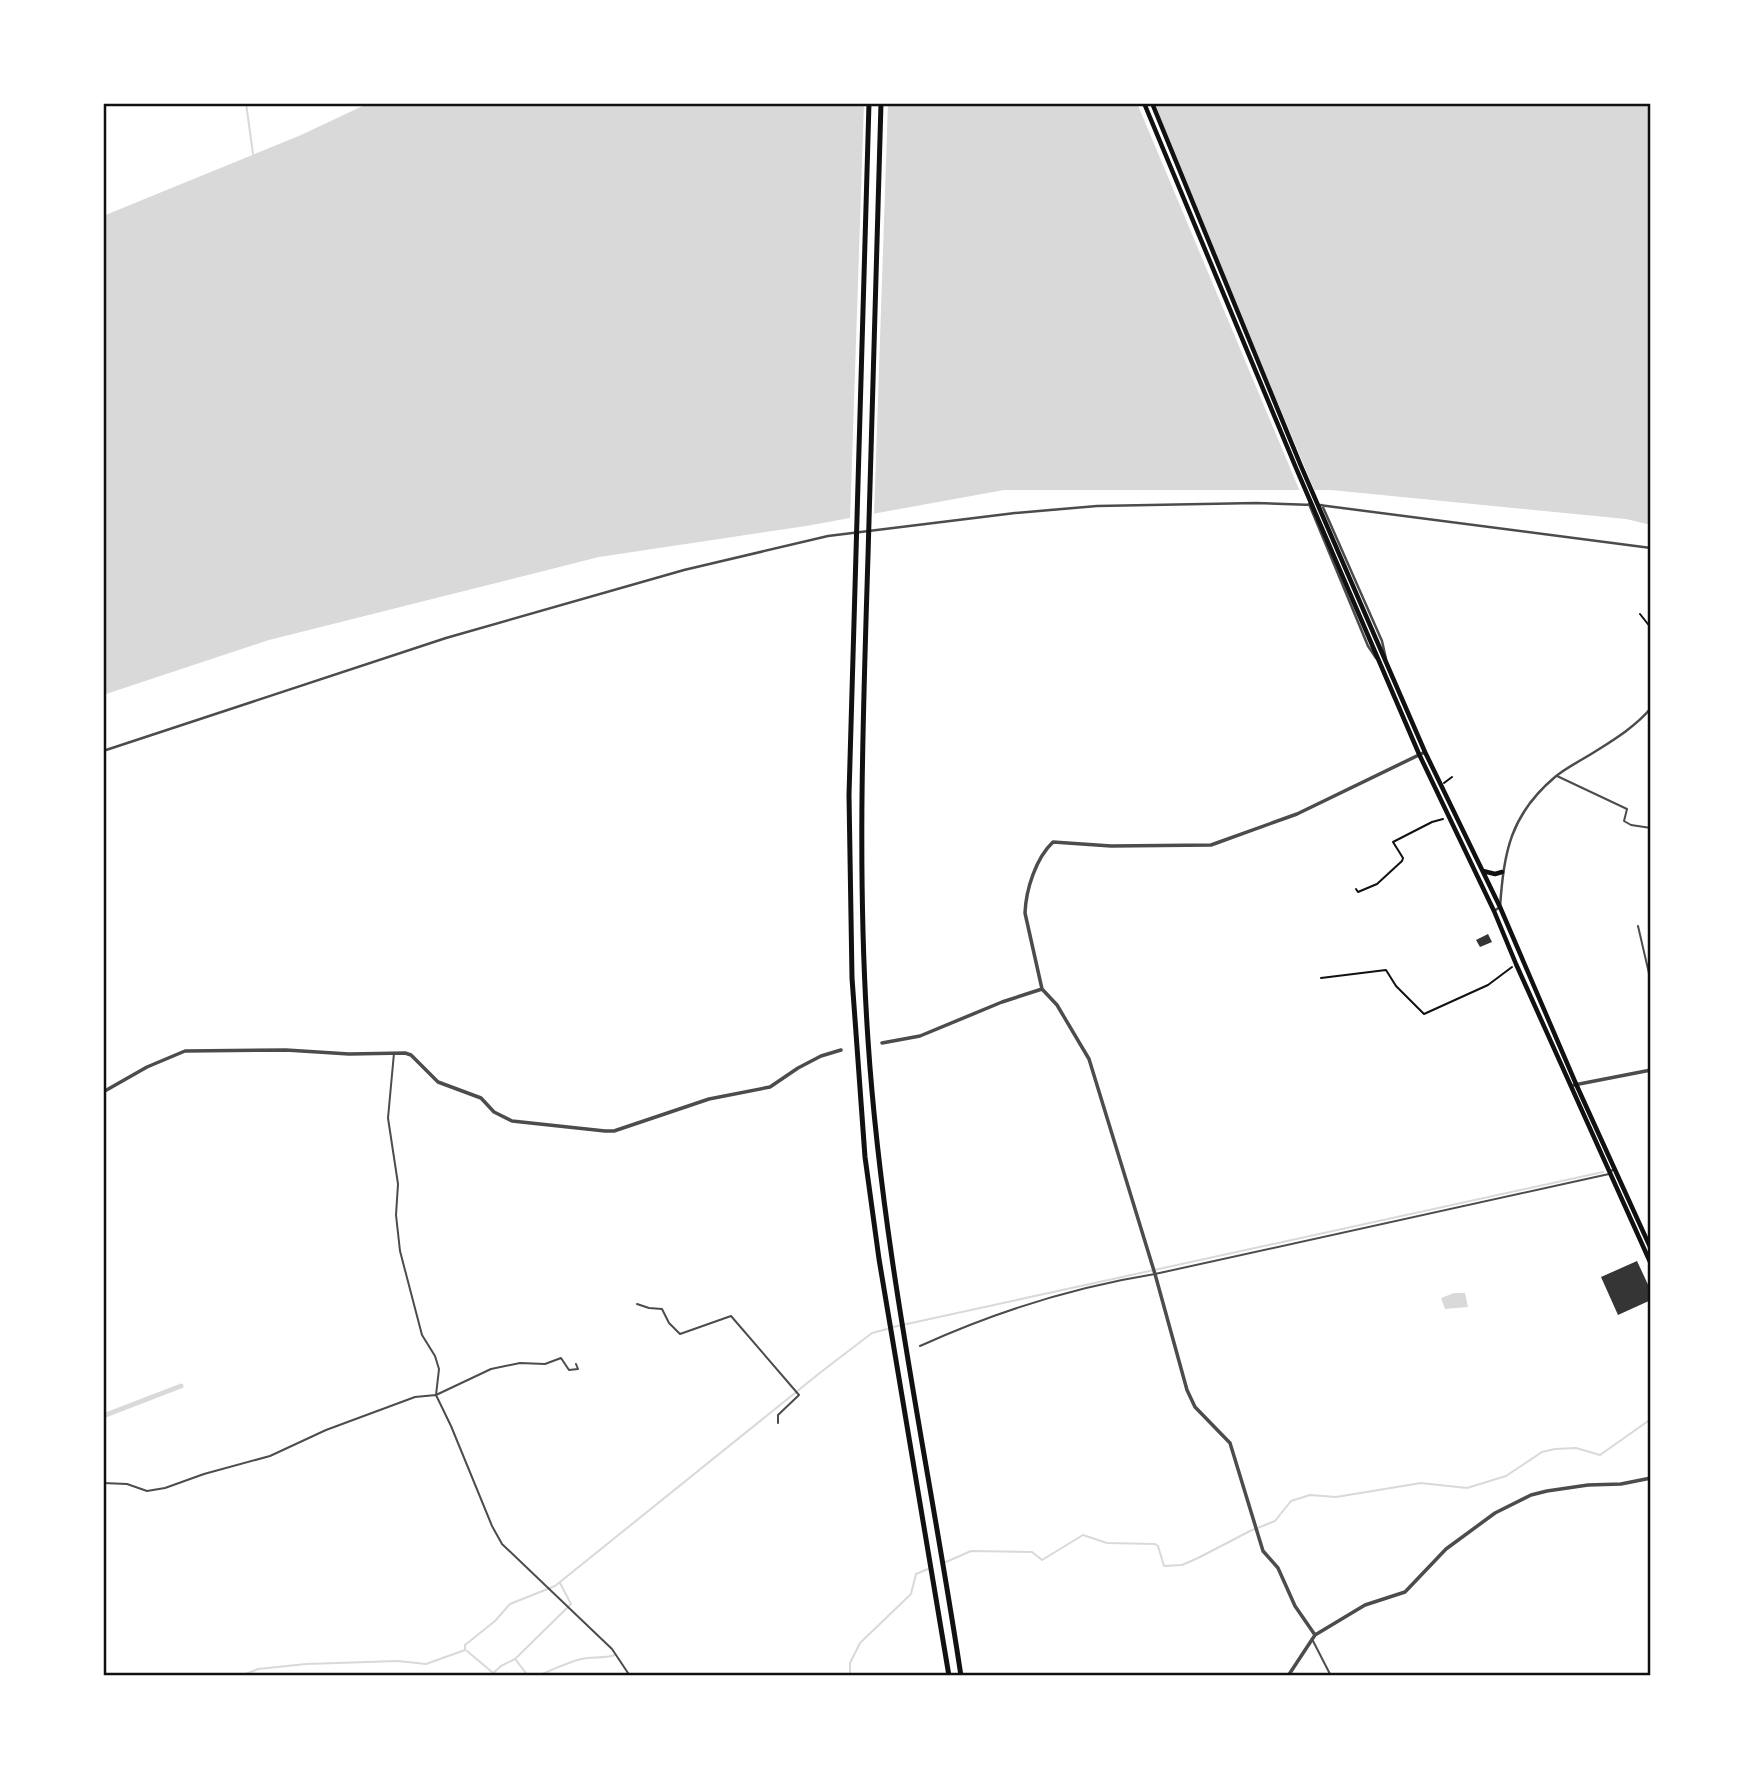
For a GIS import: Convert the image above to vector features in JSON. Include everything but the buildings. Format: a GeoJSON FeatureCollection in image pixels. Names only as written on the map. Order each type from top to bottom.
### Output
{"type":"FeatureCollection","features":[{"type":"Feature","properties":{"kind":"highway"},"geometry":{"type":"LineString","coordinates":[[869,103],[855,555],[849,872],[852,978],[865,1157],[883,1285],[949,1676]]}},
{"type":"Feature","properties":{"kind":"highway"},"geometry":{"type":"LineString","coordinates":[[881,103],[862,797],[868,1041],[883,1193],[903,1339],[961,1676]]}},
{"type":"Feature","properties":{"kind":"main road"},"geometry":{"type":"LineString","coordinates":[[1144,103],[1296,468],[1384,664]]}},
{"type":"Feature","properties":{"kind":"main road"},"geometry":{"type":"LineString","coordinates":[[1152,103],[1301,467],[1449,817],[1497,909],[1609,1174],[1651,1264]]}},
{"type":"Feature","properties":{"kind":"main road"},"geometry":{"type":"LineString","coordinates":[[1422,753],[1483,871],[1516,964],[1651,1249]]}},
{"type":"Feature","properties":{"kind":"main road"},"geometry":{"type":"LineString","coordinates":[[1483,871],[1495,874],[1503,872]]}},
{"type":"Feature","properties":{"kind":"street"},"geometry":{"type":"LineString","coordinates":[[1309,504],[1368,646],[1384,664]]}},
{"type":"Feature","properties":{"kind":"street"},"geometry":{"type":"LineString","coordinates":[[103,751],[459,635],[684,570],[828,536],[1015,513],[1097,506],[1309,504],[1651,548]]}},
{"type":"Feature","properties":{"kind":"street"},"geometry":{"type":"LineString","coordinates":[[1322,505],[1382,641],[1384,664]]}},
{"type":"Feature","properties":{"kind":"street"},"geometry":{"type":"LineString","coordinates":[[1497,909],[1508,844],[1518,821],[1533,799],[1556,776],[1622,734],[1651,708]]}},
{"type":"Feature","properties":{"kind":"street"},"geometry":{"type":"LineString","coordinates":[[1314,1637],[1295,1606],[1278,1568],[1263,1551],[1230,1443],[1193,1402],[1089,1059],[1057,1005],[1042,989],[1025,913],[1025,901],[1028,888],[1047,848],[1053,842],[1111,846],[1211,845],[1297,814],[1422,753]]}},
{"type":"Feature","properties":{"kind":"street"},"geometry":{"type":"LineString","coordinates":[[882,1043],[920,1036],[1002,1002],[1042,989]]}},
{"type":"Feature","properties":{"kind":"street"},"geometry":{"type":"LineString","coordinates":[[103,1092],[185,1051],[405,1053],[411,1055],[438,1082],[481,1098],[495,1112],[512,1121],[614,1131],[709,1100],[771,1087],[798,1068],[841,1049]]}},
{"type":"Feature","properties":{"kind":"street"},"geometry":{"type":"LineString","coordinates":[[1573,1085],[1651,1070]]}},
{"type":"Feature","properties":{"kind":"street"},"geometry":{"type":"LineString","coordinates":[[1288,1676],[1314,1637],[1365,1605],[1405,1592],[1446,1549],[1495,1513],[1547,1491],[1588,1485],[1621,1484],[1651,1478]]}},
{"type":"Feature","properties":{"kind":"lane"},"geometry":{"type":"LineString","coordinates":[[1556,776],[1627,808],[1624,821],[1631,825],[1651,828]]}},
{"type":"Feature","properties":{"kind":"lane"},"geometry":{"type":"LineString","coordinates":[[1638,926],[1651,982]]}},
{"type":"Feature","properties":{"kind":"lane"},"geometry":{"type":"LineString","coordinates":[[394,1053],[388,1118],[398,1184],[397,1240],[422,1335],[439,1368],[436,1395],[502,1544],[612,1649],[630,1676]]}},
{"type":"Feature","properties":{"kind":"lane"},"geometry":{"type":"LineString","coordinates":[[920,1346],[1003,1312],[1115,1280],[1155,1274],[1609,1174],[1614,1167]]}},
{"type":"Feature","properties":{"kind":"lane"},"geometry":{"type":"LineString","coordinates":[[637,1304],[662,1309],[669,1323],[680,1334],[731,1316],[799,1395],[778,1415],[778,1423]]}},
{"type":"Feature","properties":{"kind":"lane"},"geometry":{"type":"LineString","coordinates":[[103,1483],[127,1483],[147,1491],[165,1488],[270,1456],[311,1436],[415,1396],[436,1395],[491,1369],[520,1363],[545,1364],[561,1358],[569,1370],[578,1369],[576,1364]]}},
{"type":"Feature","properties":{"kind":"lane"},"geometry":{"type":"LineString","coordinates":[[1314,1637],[1331,1676]]}},
{"type":"Feature","properties":{"kind":"path"},"geometry":{"type":"LineString","coordinates":[[1640,614],[1651,628]]}},
{"type":"Feature","properties":{"kind":"path"},"geometry":{"type":"LineString","coordinates":[[1441,786],[1452,777]]}},
{"type":"Feature","properties":{"kind":"path"},"geometry":{"type":"LineString","coordinates":[[1356,889],[1357,892],[1377,884],[1402,861],[1403,858],[1393,842],[1432,822],[1449,817]]}},
{"type":"Feature","properties":{"kind":"path"},"geometry":{"type":"LineString","coordinates":[[1321,978],[1386,971],[1396,986],[1424,1014],[1488,985],[1516,964]]}},
{"type":"Feature","properties":{"kind":"shaded area"},"geometry":{"type":"Polygon","coordinates":[[[369,103],[1651,103],[1651,525],[1626,519],[1331,490],[1004,490],[806,526],[599,557],[269,640],[103,695],[103,216],[301,135],[369,103]]]}},
{"type":"Feature","properties":{"kind":"shaded area"},"geometry":{"type":"Polygon","coordinates":[[[1454,1293],[1465,1293],[1468,1307],[1445,1309],[1441,1298],[1454,1293]]]}},
{"type":"Feature","properties":{"kind":"pier"},"geometry":{"type":"Polygon","coordinates":[[[864,103],[888,103],[874,517],[850,521],[864,103]]]}},
{"type":"Feature","properties":{"kind":"pier"},"geometry":{"type":"Polygon","coordinates":[[[1137,103],[1152,103],[1316,494],[1301,494],[1137,103]]]}},
{"type":"Feature","properties":{"kind":"waterway"},"geometry":{"type":"LineString","coordinates":[[246,103],[253,154]]}},
{"type":"Feature","properties":{"kind":"waterway"},"geometry":{"type":"LineString","coordinates":[[893,1327],[1603,1172]]}},
{"type":"Feature","properties":{"kind":"waterway"},"geometry":{"type":"LineString","coordinates":[[241,1676],[258,1669],[306,1664],[398,1661],[426,1664],[465,1650],[465,1645],[495,1621],[510,1604],[555,1586],[821,1372],[872,1333],[887,1329]]}},
{"type":"Feature","properties":{"kind":"waterway"},"geometry":{"type":"LineString","coordinates":[[103,1416],[181,1386]]}},
{"type":"Feature","properties":{"kind":"waterway"},"geometry":{"type":"LineString","coordinates":[[946,1562],[971,1551],[1032,1552],[1042,1560],[1083,1535],[1107,1543],[1155,1544],[1164,1566],[1182,1565],[1275,1521],[1291,1501],[1310,1495],[1336,1497],[1421,1483],[1467,1488],[1506,1476],[1542,1452],[1576,1448],[1600,1455],[1651,1419]]}},
{"type":"Feature","properties":{"kind":"waterway"},"geometry":{"type":"LineString","coordinates":[[850,1676],[850,1663],[860,1643],[911,1594],[916,1574],[928,1569]]}},
{"type":"Feature","properties":{"kind":"waterway"},"geometry":{"type":"LineString","coordinates":[[490,1676],[515,1659],[571,1604],[560,1583]]}},
{"type":"Feature","properties":{"kind":"waterway"},"geometry":{"type":"LineString","coordinates":[[467,1651],[492,1672]]}},
{"type":"Feature","properties":{"kind":"waterway"},"geometry":{"type":"LineString","coordinates":[[537,1676],[581,1659],[615,1655]]}},
{"type":"Feature","properties":{"kind":"waterway"},"geometry":{"type":"LineString","coordinates":[[516,1660],[528,1676]]}}]}
